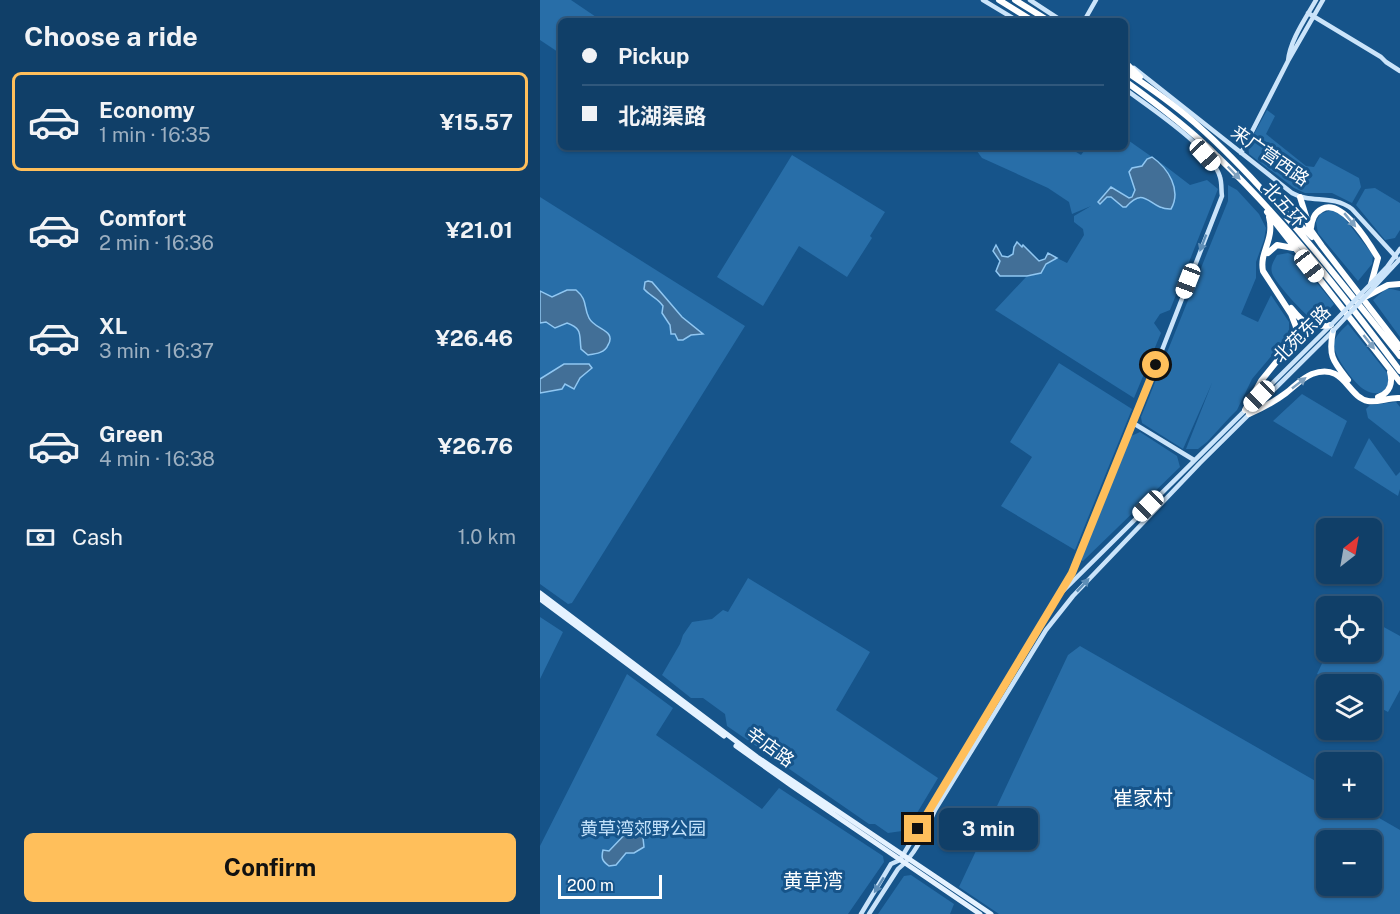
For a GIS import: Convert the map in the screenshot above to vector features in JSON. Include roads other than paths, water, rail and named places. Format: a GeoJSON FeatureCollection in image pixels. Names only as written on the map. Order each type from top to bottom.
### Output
{"type":"FeatureCollection","features":[{"type":"Feature","properties":{"kind":"highway"},"geometry":{"type":"LineString","coordinates":[[999,0],[1028,18]]}},
{"type":"Feature","properties":{"kind":"highway"},"geometry":{"type":"LineString","coordinates":[[1015,0],[1044,18]]}},
{"type":"Feature","properties":{"kind":"highway"},"geometry":{"type":"LineString","coordinates":[[1128,65],[1151,88]]}},
{"type":"Feature","properties":{"kind":"highway","name":"北五环"},"geometry":{"type":"LineString","coordinates":[[1128,73],[1193,121],[1254,181],[1400,356]]}},
{"type":"Feature","properties":{"kind":"highway","name":"北五环"},"geometry":{"type":"LineString","coordinates":[[1128,83],[1210,149],[1282,223],[1349,304],[1400,371]]}},
{"type":"Feature","properties":{"kind":"highway"},"geometry":{"type":"LineString","coordinates":[[1254,181],[1322,246]]}},
{"type":"Feature","properties":{"kind":"highway"},"geometry":{"type":"LineString","coordinates":[[1300,197],[1310,229],[1399,345]]}},
{"type":"Feature","properties":{"kind":"highway"},"geometry":{"type":"LineString","coordinates":[[1261,201],[1268,214],[1400,382]]}},
{"type":"Feature","properties":{"kind":"highway"},"geometry":{"type":"LineString","coordinates":[[1310,229],[1314,216],[1323,208],[1337,207],[1342,211],[1372,247],[1378,258],[1371,284]]}},
{"type":"Feature","properties":{"kind":"highway"},"geometry":{"type":"LineString","coordinates":[[1247,412],[1260,381],[1294,340],[1296,327],[1291,314],[1263,271],[1263,258],[1271,236],[1268,214]]}},
{"type":"Feature","properties":{"kind":"highway"},"geometry":{"type":"LineString","coordinates":[[1296,249],[1277,245],[1270,249],[1264,264],[1266,272],[1292,309],[1307,325],[1332,328],[1330,349],[1332,360],[1363,396],[1374,398],[1384,395],[1390,388],[1392,380],[1389,369]]}},
{"type":"Feature","properties":{"kind":"highway"},"geometry":{"type":"LineString","coordinates":[[1365,297],[1388,285],[1400,284]]}},
{"type":"Feature","properties":{"kind":"highway"},"geometry":{"type":"LineString","coordinates":[[1247,412],[1267,406],[1314,373],[1333,373],[1341,377],[1359,397],[1368,401],[1400,398]]}},
{"type":"Feature","properties":{"kind":"main road"},"geometry":{"type":"LineString","coordinates":[[982,0],[1013,18]]}},
{"type":"Feature","properties":{"kind":"main road"},"geometry":{"type":"LineString","coordinates":[[1030,0],[1057,18]]}},
{"type":"Feature","properties":{"kind":"main road"},"geometry":{"type":"LineString","coordinates":[[1086,18],[1096,0]]}},
{"type":"Feature","properties":{"kind":"main road"},"geometry":{"type":"LineString","coordinates":[[1311,15],[1316,0]]}},
{"type":"Feature","properties":{"kind":"main road"},"geometry":{"type":"LineString","coordinates":[[1240,153],[1288,61],[1288,54],[1311,15],[1323,0]]}},
{"type":"Feature","properties":{"kind":"main road"},"geometry":{"type":"LineString","coordinates":[[1311,15],[1400,71]]}},
{"type":"Feature","properties":{"kind":"main road","name":"来广营西路"},"geometry":{"type":"LineString","coordinates":[[1128,64],[1148,77],[1240,153],[1300,197],[1332,199],[1344,203],[1400,260]]}},
{"type":"Feature","properties":{"kind":"main road"},"geometry":{"type":"LineString","coordinates":[[869,914],[904,859],[1072,573],[1222,196],[1221,178],[1214,165],[1174,126],[1128,91]]}},
{"type":"Feature","properties":{"kind":"main road","name":"北苑东路"},"geometry":{"type":"LineString","coordinates":[[1332,328],[1400,249]]}},
{"type":"Feature","properties":{"kind":"main road","name":"北苑东路"},"geometry":{"type":"LineString","coordinates":[[1059,595],[1194,460],[1247,412],[1365,297],[1400,260]]}},
{"type":"Feature","properties":{"kind":"main road","name":"北苑东路"},"geometry":{"type":"LineString","coordinates":[[904,859],[927,829],[935,810],[1046,630],[1073,596],[1247,412]]}},
{"type":"Feature","properties":{"kind":"main road"},"geometry":{"type":"LineString","coordinates":[[1133,423],[1194,460]]}},
{"type":"Feature","properties":{"kind":"main road","name":"辛店路"},"geometry":{"type":"LineString","coordinates":[[540,593],[757,757],[980,914]]}},
{"type":"Feature","properties":{"kind":"main road","name":"辛店路"},"geometry":{"type":"LineString","coordinates":[[540,599],[755,760],[991,914]]}},
{"type":"Feature","properties":{"kind":"main road"},"geometry":{"type":"LineString","coordinates":[[861,914],[891,864],[904,859]]}},
{"type":"Feature","properties":{"kind":"district","name":"崔家村"},"geometry":{"type":"Point","coordinates":[1143,798]}},
{"type":"Feature","properties":{"kind":"district","name":"黄草湾"},"geometry":{"type":"Point","coordinates":[813,881]}},
{"type":"Feature","properties":{"kind":"park label","name":"黄草湾郊野公园"},"geometry":{"type":"Point","coordinates":[643,829]}}]}
